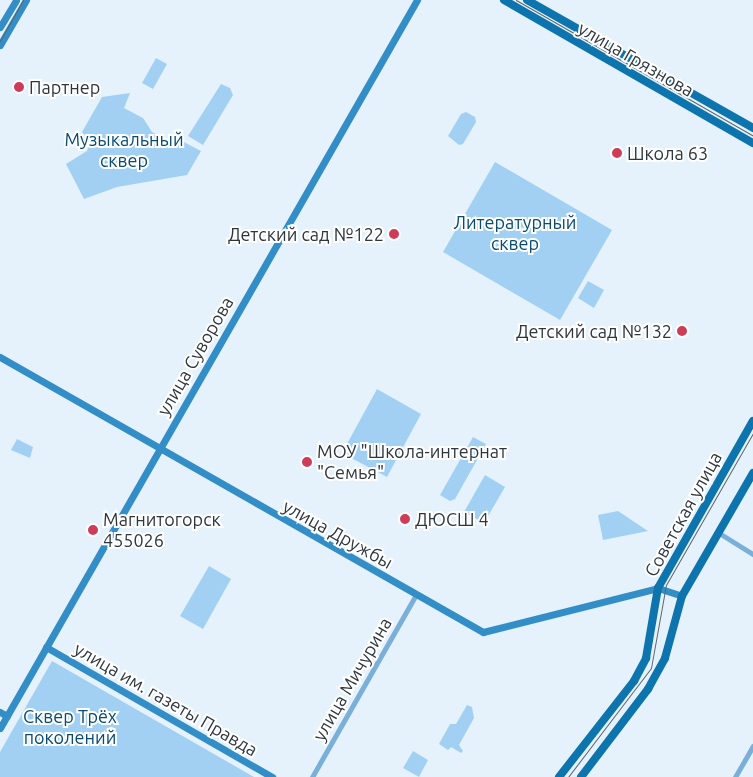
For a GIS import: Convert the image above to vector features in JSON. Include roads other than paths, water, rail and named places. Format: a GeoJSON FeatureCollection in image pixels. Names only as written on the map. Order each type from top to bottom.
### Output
{"type":"FeatureCollection","features":[{"type":"Feature","properties":{"kind":"main road","name":"улица Грязнова"},"geometry":{"type":"LineString","coordinates":[[504,0],[753,144]]}},
{"type":"Feature","properties":{"kind":"main road","name":"улица Грязнова"},"geometry":{"type":"LineString","coordinates":[[527,0],[753,128]]}},
{"type":"Feature","properties":{"kind":"main road","name":"Советская улица"},"geometry":{"type":"LineString","coordinates":[[559,777],[634,681],[646,658],[658,588],[753,421]]}},
{"type":"Feature","properties":{"kind":"main road"},"geometry":{"type":"LineString","coordinates":[[582,777],[648,690],[665,658],[682,596],[753,474]]}},
{"type":"Feature","properties":{"kind":"street"},"geometry":{"type":"LineString","coordinates":[[0,27],[16,0]]}},
{"type":"Feature","properties":{"kind":"street"},"geometry":{"type":"LineString","coordinates":[[0,45],[26,0]]}},
{"type":"Feature","properties":{"kind":"street","name":"улица Суворова"},"geometry":{"type":"LineString","coordinates":[[0,728],[3,714],[46,647],[417,0]]}},
{"type":"Feature","properties":{"kind":"street","name":"улица Дружбы"},"geometry":{"type":"LineString","coordinates":[[0,357],[474,628],[490,633],[658,588]]}},
{"type":"Feature","properties":{"kind":"street"},"geometry":{"type":"LineString","coordinates":[[719,533],[753,554]]}},
{"type":"Feature","properties":{"kind":"street"},"geometry":{"type":"LineString","coordinates":[[658,588],[682,596]]}},
{"type":"Feature","properties":{"kind":"street","name":"улица Мичурина"},"geometry":{"type":"LineString","coordinates":[[312,777],[416,595]]}},
{"type":"Feature","properties":{"kind":"street","name":"улица им. газеты Правда"},"geometry":{"type":"LineString","coordinates":[[46,647],[272,777]]}},
{"type":"Feature","properties":{"kind":"street"},"geometry":{"type":"LineString","coordinates":[[743,777],[736,775],[753,746]]}},
{"type":"Feature","properties":{"kind":"tram line"},"geometry":{"type":"LineString","coordinates":[[0,41],[23,0]]}},
{"type":"Feature","properties":{"kind":"tram line"},"geometry":{"type":"LineString","coordinates":[[516,0],[753,136]]}},
{"type":"Feature","properties":{"kind":"tram line"},"geometry":{"type":"LineString","coordinates":[[568,777],[651,668],[666,585],[753,433]]}},
{"type":"Feature","properties":{"kind":"place","name":"Партнер"},"geometry":{"type":"Point","coordinates":[19,87]}},
{"type":"Feature","properties":{"kind":"place","name":"Школа 63"},"geometry":{"type":"Point","coordinates":[617,153]}},
{"type":"Feature","properties":{"kind":"place","name":"Детский сад №122"},"geometry":{"type":"Point","coordinates":[394,234]}},
{"type":"Feature","properties":{"kind":"place","name":"Детский сад №132"},"geometry":{"type":"Point","coordinates":[682,331]}},
{"type":"Feature","properties":{"kind":"place","name":"МОУ \"Школа-интернат \"Семья\""},"geometry":{"type":"Point","coordinates":[307,462]}},
{"type":"Feature","properties":{"kind":"place","name":"ДЮСШ 4"},"geometry":{"type":"Point","coordinates":[405,519]}},
{"type":"Feature","properties":{"kind":"place","name":"Магнитогорск 455026"},"geometry":{"type":"Point","coordinates":[93,530]}},
{"type":"Feature","properties":{"kind":"park label","name":"Музыкальный сквер"},"geometry":{"type":"Point","coordinates":[124,150]}},
{"type":"Feature","properties":{"kind":"park label","name":"Литературный сквер"},"geometry":{"type":"Point","coordinates":[515,233]}},
{"type":"Feature","properties":{"kind":"park label","name":"Сквер Трёх поколений"},"geometry":{"type":"Point","coordinates":[70,728]}}]}
